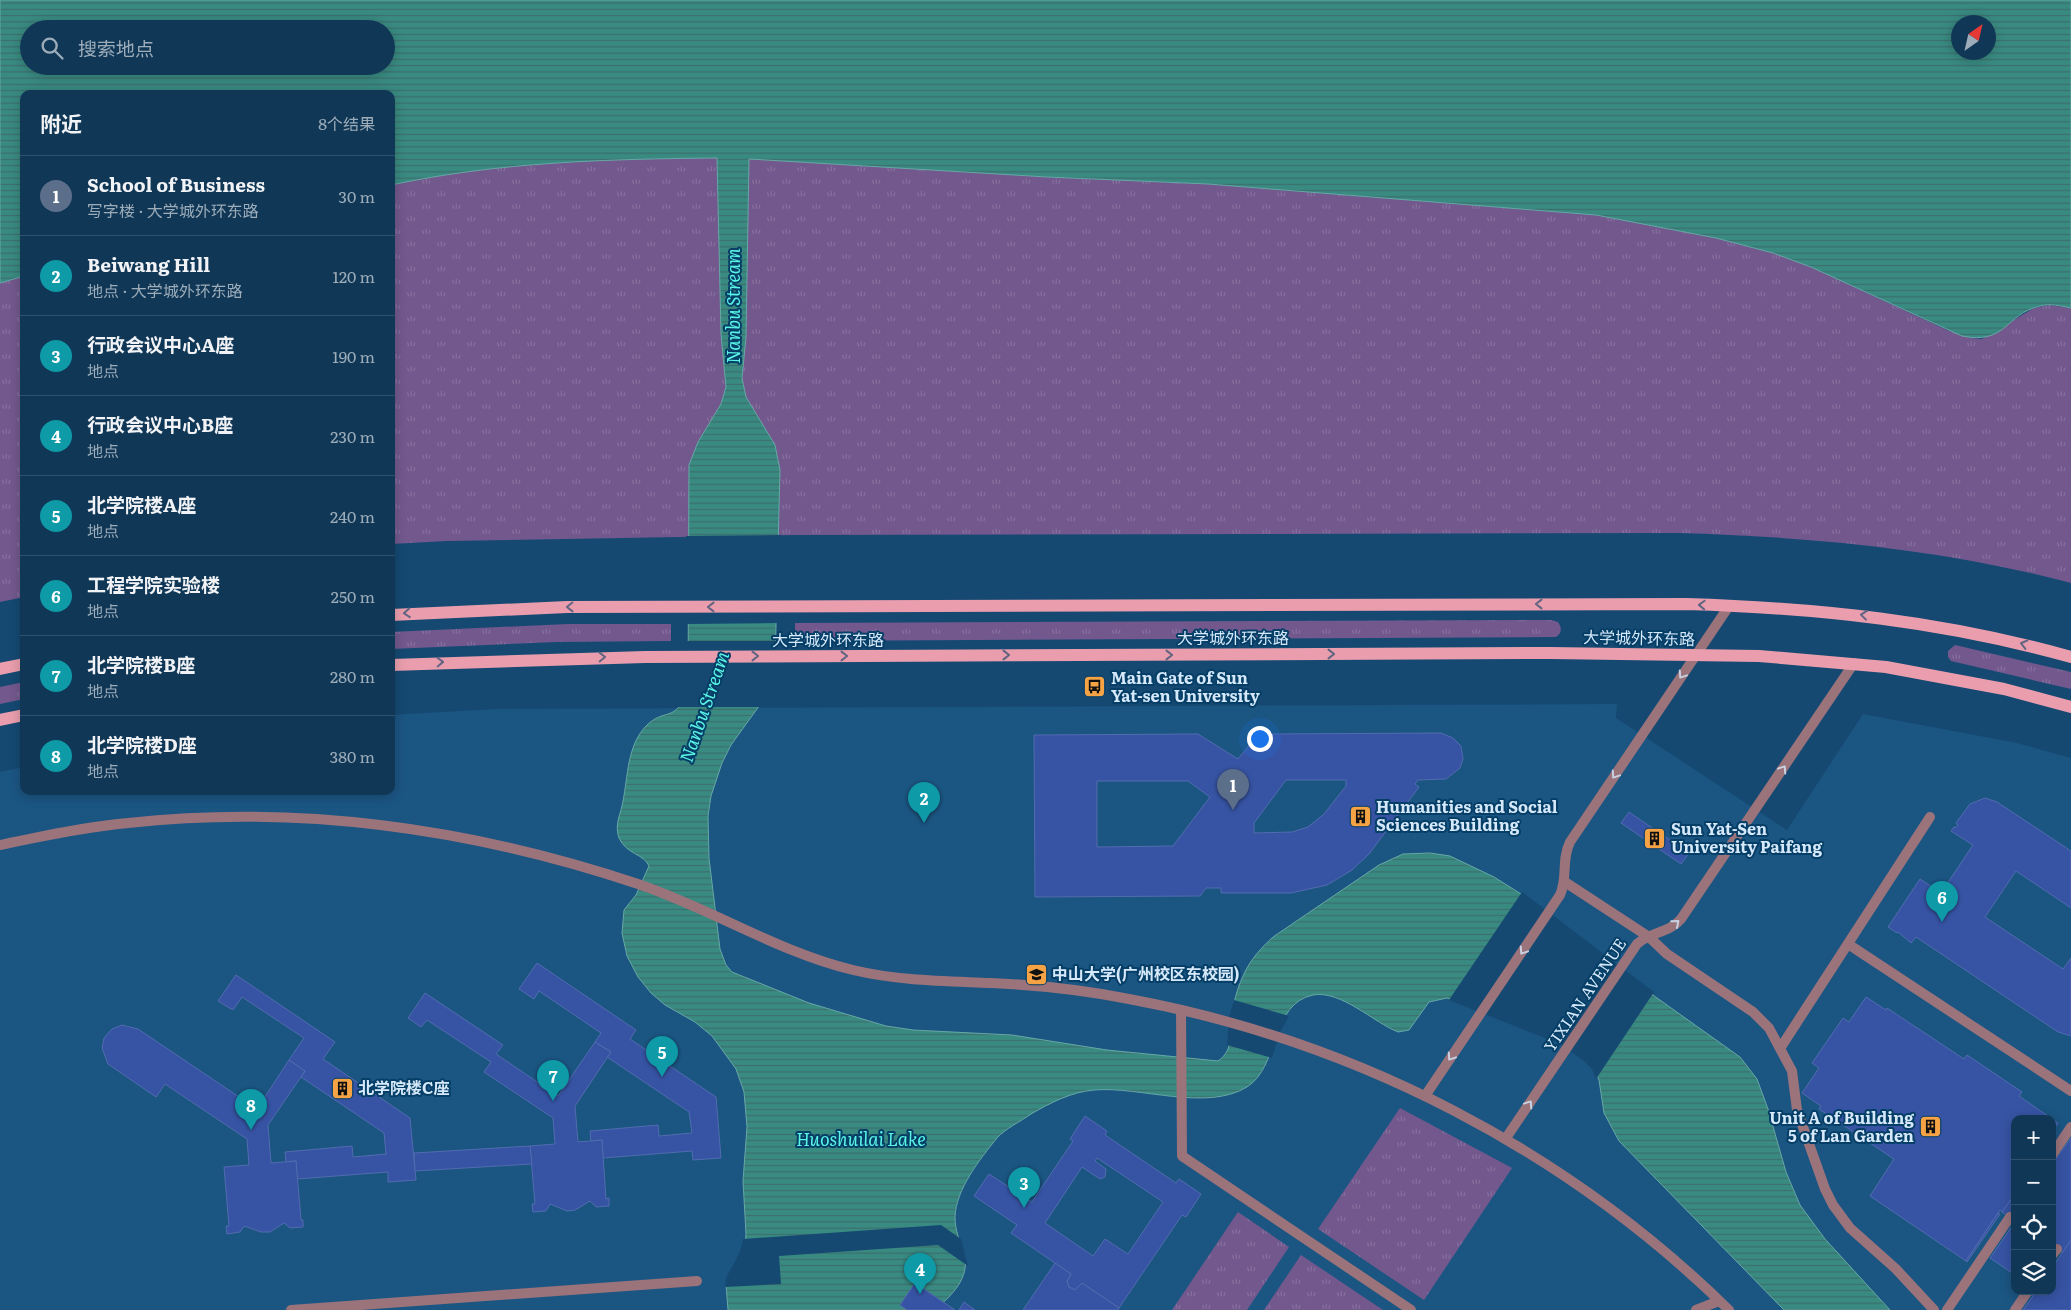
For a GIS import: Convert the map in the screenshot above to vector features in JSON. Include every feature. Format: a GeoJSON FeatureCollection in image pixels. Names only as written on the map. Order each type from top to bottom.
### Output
{"type":"FeatureCollection","features":[{"type":"Feature","properties":{"kind":"main road","name":"大学城外环东路"},"geometry":{"type":"LineString","coordinates":[[395,615],[567,607],[1523,604],[1729,606],[1836,612],[1919,623],[2014,642],[2071,657]]}},
{"type":"Feature","properties":{"kind":"main road","name":"大学城外环东路"},"geometry":{"type":"LineString","coordinates":[[395,665],[547,658],[795,656],[1759,656],[1854,663],[1952,679],[2071,707]]}},
{"type":"Feature","properties":{"kind":"main road"},"geometry":{"type":"LineString","coordinates":[[0,669],[20,665]]}},
{"type":"Feature","properties":{"kind":"main road"},"geometry":{"type":"LineString","coordinates":[[0,720],[20,716]]}},
{"type":"Feature","properties":{"kind":"lane"},"geometry":{"type":"LineString","coordinates":[[1425,1096],[1560,895],[1565,882],[1564,856],[1570,842],[1729,606]]}},
{"type":"Feature","properties":{"kind":"lane","name":"YIXIAN AVENUE"},"geometry":{"type":"LineString","coordinates":[[1506,1138],[1637,944],[1668,930],[1681,919],[1854,663]]}},
{"type":"Feature","properties":{"kind":"lane"},"geometry":{"type":"LineString","coordinates":[[0,845],[73,830],[178,818],[235,816],[351,820],[444,833],[520,849],[641,885],[718,917],[788,950],[872,974],[901,978],[1045,988],[1127,998],[1228,1022],[1284,1038],[1346,1061],[1425,1096],[1506,1138],[1606,1204],[1663,1250],[1729,1310]]}},
{"type":"Feature","properties":{"kind":"lane"},"geometry":{"type":"LineString","coordinates":[[1781,1046],[1930,817]]}},
{"type":"Feature","properties":{"kind":"lane"},"geometry":{"type":"LineString","coordinates":[[1565,882],[1649,937],[1667,954],[1754,1012],[1770,1028],[1781,1046],[1792,1071],[1797,1110],[1822,1181],[1833,1204],[1850,1228],[1896,1269],[1934,1310]]}},
{"type":"Feature","properties":{"kind":"lane"},"geometry":{"type":"LineString","coordinates":[[1848,944],[2071,1091]]}},
{"type":"Feature","properties":{"kind":"lane"},"geometry":{"type":"LineString","coordinates":[[1181,1010],[1182,1156],[1411,1310]]}},
{"type":"Feature","properties":{"kind":"lane"},"geometry":{"type":"LineString","coordinates":[[2056,1148],[2071,1127]]}},
{"type":"Feature","properties":{"kind":"lane"},"geometry":{"type":"LineString","coordinates":[[1947,1310],[2010,1218]]}},
{"type":"Feature","properties":{"kind":"lane"},"geometry":{"type":"LineString","coordinates":[[291,1310],[697,1281]]}},
{"type":"Feature","properties":{"kind":"lane"},"geometry":{"type":"LineString","coordinates":[[2015,1310],[2025,1295]]}},
{"type":"Feature","properties":{"kind":"lane"},"geometry":{"type":"LineString","coordinates":[[1696,1310],[1719,1301]]}},
{"type":"Feature","properties":{"kind":"shaded area","name":"中山大学(广州校区东校园)"},"geometry":{"type":"Polygon","coordinates":[[[1617,704],[1616,718],[1787,830],[1863,714],[2017,743],[2071,758],[2071,1310],[0,1310],[0,772],[20,768],[20,795],[395,795],[395,715],[495,709],[1617,704]]]}},
{"type":"Feature","properties":{"kind":"green space"},"geometry":{"type":"Polygon","coordinates":[[[659,158],[749,158],[1047,177],[1208,184],[1596,215],[1716,238],[1773,253],[1811,267],[1947,330],[1972,338],[1982,339],[2034,308],[2049,305],[2071,308],[2071,583],[2023,571],[1926,553],[1778,538],[1679,533],[794,535],[447,541],[395,544],[395,184],[479,170],[524,165],[659,158]]]}},
{"type":"Feature","properties":{"kind":"green space"},"geometry":{"type":"Polygon","coordinates":[[[20,277],[20,598],[0,602],[0,283],[20,277]]]}},
{"type":"Feature","properties":{"kind":"green space"},"geometry":{"type":"Polygon","coordinates":[[[1551,620],[1558,622],[1560,626],[1561,630],[1556,637],[795,641],[795,623],[1551,620]]]}},
{"type":"Feature","properties":{"kind":"green space"},"geometry":{"type":"Polygon","coordinates":[[[568,624],[671,624],[671,641],[557,642],[395,649],[395,632],[568,624]]]}},
{"type":"Feature","properties":{"kind":"green space"},"geometry":{"type":"Polygon","coordinates":[[[1955,645],[2071,672],[2071,689],[1951,661],[1948,657],[1948,651],[1955,645]]]}},
{"type":"Feature","properties":{"kind":"green space"},"geometry":{"type":"Polygon","coordinates":[[[20,683],[20,700],[0,704],[0,687],[20,683]]]}},
{"type":"Feature","properties":{"kind":"green space"},"geometry":{"type":"Polygon","coordinates":[[[1400,1108],[1512,1168],[1424,1300],[1318,1229],[1400,1108]]]}},
{"type":"Feature","properties":{"kind":"green space"},"geometry":{"type":"Polygon","coordinates":[[[1238,1212],[1289,1247],[1247,1310],[1172,1310],[1238,1212]]]}},
{"type":"Feature","properties":{"kind":"green space"},"geometry":{"type":"Polygon","coordinates":[[[1301,1255],[1383,1310],[1264,1310],[1301,1255]]]}},
{"type":"Feature","properties":{"kind":"water"},"geometry":{"type":"Polygon","coordinates":[[[0,0],[2071,0],[2071,308],[2052,305],[2040,306],[2019,315],[1997,333],[1977,338],[1962,336],[1811,267],[1773,253],[1716,238],[1596,215],[1208,184],[1047,177],[749,159],[746,337],[742,378],[746,397],[775,445],[780,470],[775,665],[762,702],[731,745],[722,763],[711,796],[708,816],[709,858],[720,949],[726,965],[732,972],[809,1003],[886,1026],[913,1030],[1012,1035],[1107,1050],[1218,1061],[1227,1051],[1229,1045],[1234,1001],[1244,974],[1257,954],[1273,937],[1379,865],[1403,854],[1430,853],[1450,856],[1494,877],[1529,899],[1629,978],[1740,1057],[1757,1079],[1768,1109],[1786,1172],[1800,1205],[1825,1239],[1890,1310],[1784,1310],[1619,1141],[1604,1113],[1599,1080],[1594,1068],[1562,1042],[1447,998],[1429,1002],[1409,1030],[1398,1032],[1335,997],[1313,995],[1299,1001],[1289,1010],[1265,1065],[1258,1077],[1247,1087],[1231,1094],[1193,1098],[1132,1091],[1085,1091],[1053,1102],[1005,1131],[997,1138],[964,1185],[956,1206],[955,1222],[964,1254],[965,1271],[953,1293],[934,1310],[728,1310],[726,1284],[745,1244],[746,1234],[743,1181],[747,1127],[744,1092],[736,1069],[712,1036],[695,1022],[665,1005],[651,993],[638,977],[627,956],[622,933],[624,910],[636,895],[649,866],[647,862],[630,851],[622,843],[617,828],[629,762],[635,743],[646,726],[653,720],[674,712],[688,691],[689,465],[698,442],[721,404],[726,387],[721,334],[717,158],[553,163],[472,171],[395,184],[395,90],[20,90],[20,277],[0,283],[0,0]]]}},
{"type":"Feature","properties":{"kind":"pier"},"geometry":{"type":"Polygon","coordinates":[[[781,535],[779,623],[686,624],[686,536],[781,535]]]}},
{"type":"Feature","properties":{"kind":"pier"},"geometry":{"type":"Polygon","coordinates":[[[686,641],[778,641],[778,666],[775,679],[762,707],[676,707],[683,700],[685,690],[686,641]]]}},
{"type":"Feature","properties":{"kind":"pier"},"geometry":{"type":"Polygon","coordinates":[[[1522,892],[1654,992],[1596,1079],[1592,1069],[1584,1061],[1560,1044],[1449,1000],[1522,892]]]}},
{"type":"Feature","properties":{"kind":"pier"},"geometry":{"type":"Polygon","coordinates":[[[1234,1000],[1289,1016],[1280,1032],[1272,1058],[1227,1045],[1229,1018],[1234,1000]]]}},
{"type":"Feature","properties":{"kind":"pier"},"geometry":{"type":"Polygon","coordinates":[[[941,1225],[961,1239],[968,1266],[938,1245],[779,1256],[781,1284],[725,1287],[726,1278],[740,1252],[743,1239],[941,1225]]]}},
{"type":"Feature","properties":{"kind":"building","name":"Humanities and Social Sciences Building"},"geometry":{"type":"Polygon","coordinates":[[[1441,733],[1453,738],[1461,746],[1463,759],[1460,768],[1446,779],[1418,780],[1415,784],[1419,787],[1369,854],[1352,870],[1327,885],[1291,893],[1221,893],[1221,888],[1206,888],[1200,896],[1035,897],[1034,735],[1198,734],[1238,759],[1252,742],[1271,734],[1441,733]],[[1286,780],[1254,823],[1254,833],[1292,832],[1308,827],[1324,814],[1346,786],[1346,780],[1286,780]],[[1097,781],[1097,847],[1173,846],[1210,797],[1188,781],[1097,781]]]}},
{"type":"Feature","properties":{"kind":"building"},"geometry":{"type":"Polygon","coordinates":[[[1985,798],[1997,802],[2071,851],[2071,908],[2016,871],[1985,917],[2063,969],[2071,958],[2071,1036],[2058,1032],[1916,937],[1911,943],[1898,932],[1888,927],[1920,879],[1941,893],[1973,845],[1951,831],[1958,825],[1956,823],[1970,804],[1985,798]]]}},
{"type":"Feature","properties":{"kind":"building","name":"Sun Yat-Sen University Paifang"},"geometry":{"type":"Polygon","coordinates":[[[1629,812],[1689,853],[1681,864],[1621,823],[1629,812]]]}},
{"type":"Feature","properties":{"kind":"building"},"geometry":{"type":"Polygon","coordinates":[[[537,963],[636,1030],[630,1039],[716,1097],[721,1158],[693,1160],[692,1151],[603,1158],[602,1140],[591,1141],[590,1131],[658,1125],[659,1136],[692,1133],[689,1112],[607,1057],[611,1052],[595,1042],[601,1033],[539,991],[534,999],[519,989],[537,963]]]}},
{"type":"Feature","properties":{"kind":"building","name":"北学院楼C座"},"geometry":{"type":"Polygon","coordinates":[[[236,975],[335,1042],[323,1059],[410,1118],[416,1180],[388,1182],[388,1172],[297,1179],[296,1161],[286,1162],[285,1152],[352,1146],[353,1157],[386,1154],[384,1133],[301,1077],[305,1071],[289,1060],[304,1038],[242,997],[233,1010],[218,1001],[236,975]]]}},
{"type":"Feature","properties":{"kind":"building"},"geometry":{"type":"Polygon","coordinates":[[[425,993],[503,1045],[496,1054],[558,1096],[595,1042],[611,1052],[575,1106],[578,1142],[602,1140],[606,1199],[609,1198],[609,1206],[596,1207],[590,1201],[575,1210],[567,1211],[550,1204],[546,1211],[533,1212],[532,1204],[535,1204],[530,1146],[555,1144],[553,1118],[484,1072],[491,1062],[427,1020],[421,1027],[408,1018],[425,993]]]}},
{"type":"Feature","properties":{"kind":"building","name":"Unit A of Building 5 of Lan Garden"},"geometry":{"type":"Polygon","coordinates":[[[1866,997],[1886,1010],[1887,1008],[1964,1059],[1967,1055],[2022,1092],[2019,1096],[2046,1115],[2011,1115],[2011,1200],[2002,1212],[2000,1210],[1966,1261],[1870,1196],[1894,1159],[1819,1109],[1821,1106],[1802,1093],[1819,1068],[1812,1063],[1843,1018],[1849,1022],[1866,997]]]}},
{"type":"Feature","properties":{"kind":"building"},"geometry":{"type":"Polygon","coordinates":[[[122,1025],[138,1029],[257,1109],[289,1060],[305,1071],[268,1125],[271,1163],[296,1161],[303,1227],[290,1228],[284,1223],[270,1232],[261,1232],[244,1226],[240,1232],[227,1234],[226,1226],[229,1226],[224,1167],[249,1165],[247,1139],[165,1084],[156,1097],[108,1064],[102,1048],[104,1038],[112,1029],[122,1025]]]}},
{"type":"Feature","properties":{"kind":"building"},"geometry":{"type":"Polygon","coordinates":[[[1085,1116],[1107,1131],[1105,1135],[1176,1183],[1179,1179],[1201,1194],[1186,1217],[1182,1215],[1119,1308],[1082,1283],[1075,1290],[1069,1287],[1067,1281],[1071,1274],[1011,1233],[1017,1225],[974,1196],[989,1174],[1032,1202],[1073,1141],[1070,1139],[1085,1116]],[[1097,1158],[1095,1161],[1106,1169],[1105,1177],[1100,1179],[1082,1167],[1045,1223],[1093,1256],[1105,1239],[1128,1254],[1163,1202],[1097,1158]]]}},
{"type":"Feature","properties":{"kind":"building"},"geometry":{"type":"Polygon","coordinates":[[[2071,1138],[2071,1240],[2063,1253],[2056,1248],[2056,1159],[2071,1138]]]}},
{"type":"Feature","properties":{"kind":"building"},"geometry":{"type":"Polygon","coordinates":[[[530,1146],[532,1164],[415,1171],[414,1153],[530,1146]]]}},
{"type":"Feature","properties":{"kind":"building"},"geometry":{"type":"Polygon","coordinates":[[[2011,1200],[2011,1218],[2002,1212],[2011,1200]]]}},
{"type":"Feature","properties":{"kind":"building"},"geometry":{"type":"Polygon","coordinates":[[[1998,1213],[2000,1214],[1967,1262],[1966,1261],[1998,1213]]]}},
{"type":"Feature","properties":{"kind":"building"},"geometry":{"type":"Polygon","coordinates":[[[2011,1228],[2011,1272],[1990,1258],[2011,1228]]]}},
{"type":"Feature","properties":{"kind":"building"},"geometry":{"type":"Polygon","coordinates":[[[2071,1240],[2071,1310],[2023,1310],[2033,1296],[2032,1295],[2056,1295],[2056,1262],[2071,1240]]]}},
{"type":"Feature","properties":{"kind":"building"},"geometry":{"type":"Polygon","coordinates":[[[1055,1263],[1071,1274],[1067,1281],[1069,1287],[1075,1290],[1082,1283],[1119,1308],[1118,1310],[1023,1310],[1055,1263]]]}},
{"type":"Feature","properties":{"kind":"building"},"geometry":{"type":"Polygon","coordinates":[[[915,1283],[955,1310],[907,1310],[900,1305],[915,1283]]]}},
{"type":"Feature","properties":{"kind":"building"},"geometry":{"type":"Polygon","coordinates":[[[964,1302],[975,1310],[959,1310],[964,1302]]]}},
{"type":"Feature","properties":{"kind":"place","name":"Main Gate of Sun Yat-sen University"},"geometry":{"type":"Point","coordinates":[1095,687]}},
{"type":"Feature","properties":{"kind":"place","name":"School of Business"},"geometry":{"type":"Point","coordinates":[1233,810]}},
{"type":"Feature","properties":{"kind":"place","name":"Humanities and Social Sciences Building"},"geometry":{"type":"Point","coordinates":[1360,816]}},
{"type":"Feature","properties":{"kind":"place","name":"Beiwang Hill"},"geometry":{"type":"Point","coordinates":[924,823]}},
{"type":"Feature","properties":{"kind":"place","name":"Sun Yat-Sen University Paifang"},"geometry":{"type":"Point","coordinates":[1655,838]}},
{"type":"Feature","properties":{"kind":"place","name":"工程学院实验楼"},"geometry":{"type":"Point","coordinates":[1942,922]}},
{"type":"Feature","properties":{"kind":"place","name":"中山大学(广州校区东校园)"},"geometry":{"type":"Point","coordinates":[1036,974]}},
{"type":"Feature","properties":{"kind":"place","name":"北学院楼A座"},"geometry":{"type":"Point","coordinates":[662,1077]}},
{"type":"Feature","properties":{"kind":"place","name":"北学院楼C座"},"geometry":{"type":"Point","coordinates":[342,1088]}},
{"type":"Feature","properties":{"kind":"place","name":"北学院楼B座"},"geometry":{"type":"Point","coordinates":[553,1101]}},
{"type":"Feature","properties":{"kind":"place","name":"Unit A of Building 5 of Lan Garden"},"geometry":{"type":"Point","coordinates":[1930,1127]}},
{"type":"Feature","properties":{"kind":"place","name":"北学院楼D座"},"geometry":{"type":"Point","coordinates":[251,1130]}},
{"type":"Feature","properties":{"kind":"place","name":"行政会议中心A座"},"geometry":{"type":"Point","coordinates":[1024,1208]}},
{"type":"Feature","properties":{"kind":"place","name":"行政会议中心B座"},"geometry":{"type":"Point","coordinates":[920,1294]}},
{"type":"Feature","properties":{"kind":"water label","name":"Nanbu Stream"},"geometry":{"type":"Point","coordinates":[734,306]}},
{"type":"Feature","properties":{"kind":"water label","name":"Nanbu Stream"},"geometry":{"type":"Point","coordinates":[705,707]}},
{"type":"Feature","properties":{"kind":"water label","name":"Huoshuilai Lake"},"geometry":{"type":"Point","coordinates":[861,1140]}}]}
